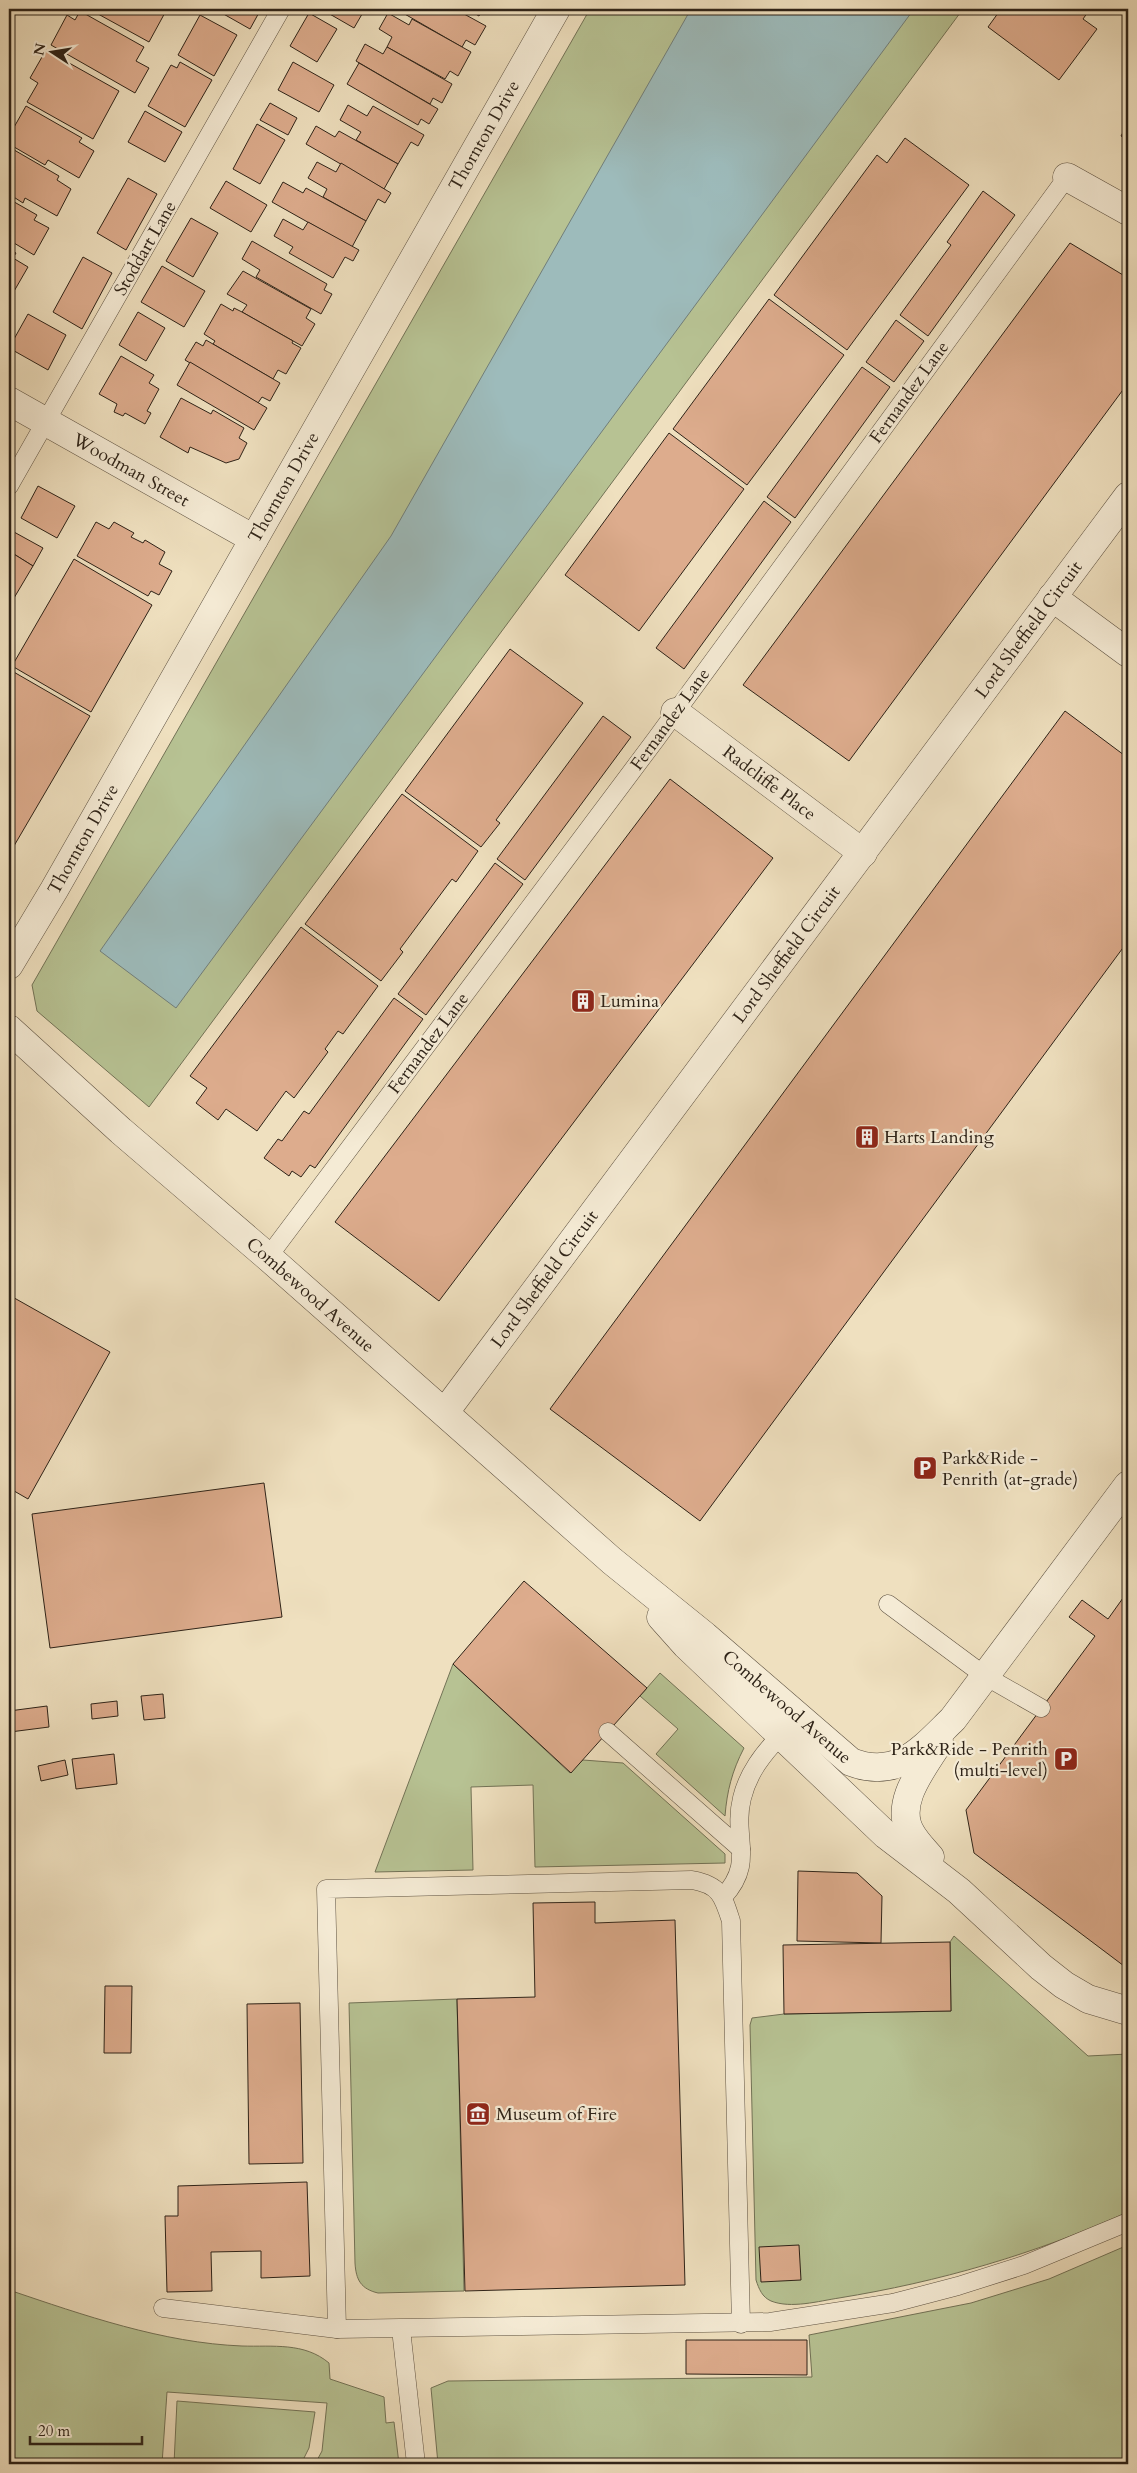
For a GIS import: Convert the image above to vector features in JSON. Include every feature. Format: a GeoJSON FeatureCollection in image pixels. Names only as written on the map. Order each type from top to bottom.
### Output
{"type":"FeatureCollection","features":[{"type":"Feature","properties":{"kind":"street","name":"Thornton Drive"},"geometry":{"type":"LineString","coordinates":[[9,965],[54,890],[556,9]]}},
{"type":"Feature","properties":{"kind":"street"},"geometry":{"type":"LineString","coordinates":[[1067,177],[1128,211]]}},
{"type":"Feature","properties":{"kind":"street","name":"Woodman Street"},"geometry":{"type":"LineString","coordinates":[[9,401],[254,539]]}},
{"type":"Feature","properties":{"kind":"street","name":"Lord Sheffield Circuit"},"geometry":{"type":"LineString","coordinates":[[446,1412],[1128,496]]}},
{"type":"Feature","properties":{"kind":"street"},"geometry":{"type":"LineString","coordinates":[[1052,598],[1128,653]]}},
{"type":"Feature","properties":{"kind":"street","name":"Radcliffe Place"},"geometry":{"type":"LineString","coordinates":[[676,712],[862,853]]}},
{"type":"Feature","properties":{"kind":"street","name":"Combewood Avenue"},"geometry":{"type":"LineString","coordinates":[[9,1028],[121,1131],[446,1412],[612,1561],[705,1636],[851,1762],[864,1767],[878,1768],[904,1762],[925,1746],[953,1719],[1128,1485]]}},
{"type":"Feature","properties":{"kind":"street","name":"Combewood Avenue"},"geometry":{"type":"LineString","coordinates":[[612,1561],[686,1645],[886,1835],[959,1891],[1041,1967],[1064,1985],[1088,1999],[1128,2012]]}},
{"type":"Feature","properties":{"kind":"street"},"geometry":{"type":"LineString","coordinates":[[953,1719],[915,1782],[905,1810],[906,1823],[911,1834],[959,1891]]}},
{"type":"Feature","properties":{"kind":"lane","name":"Stoddart Lane"},"geometry":{"type":"LineString","coordinates":[[9,486],[281,9]]}},
{"type":"Feature","properties":{"kind":"lane","name":"Fernandez Lane"},"geometry":{"type":"LineString","coordinates":[[268,1257],[676,712],[1067,177]]}},
{"type":"Feature","properties":{"kind":"lane"},"geometry":{"type":"LineString","coordinates":[[888,1604],[985,1676],[1041,1708]]}},
{"type":"Feature","properties":{"kind":"lane"},"geometry":{"type":"LineString","coordinates":[[608,1732],[741,1850]]}},
{"type":"Feature","properties":{"kind":"lane"},"geometry":{"type":"LineString","coordinates":[[723,1897],[735,1884],[742,1864],[742,1799],[751,1774],[761,1756],[780,1736]]}},
{"type":"Feature","properties":{"kind":"lane"},"geometry":{"type":"LineString","coordinates":[[337,2329],[326,1889],[692,1880],[708,1882],[723,1897],[731,1921],[742,2324]]}},
{"type":"Feature","properties":{"kind":"lane"},"geometry":{"type":"LineString","coordinates":[[163,2308],[337,2329],[742,2324],[817,2316],[893,2303],[958,2286],[1024,2266],[1128,2222]]}},
{"type":"Feature","properties":{"kind":"lane"},"geometry":{"type":"LineString","coordinates":[[401,2329],[416,2464]]}},
{"type":"Feature","properties":{"kind":"green space"},"geometry":{"type":"Polygon","coordinates":[[[590,9],[963,9],[149,1107],[37,1011],[32,985],[590,9]]]}},
{"type":"Feature","properties":{"kind":"green space"},"geometry":{"type":"Polygon","coordinates":[[[453,1664],[570,1773],[583,1760],[623,1763],[725,1854],[725,1863],[535,1867],[533,1785],[471,1787],[473,1870],[375,1872],[453,1664]]]}},
{"type":"Feature","properties":{"kind":"green space"},"geometry":{"type":"Polygon","coordinates":[[[660,1673],[744,1748],[731,1781],[725,1816],[656,1754],[678,1729],[640,1696],[660,1673]]]}},
{"type":"Feature","properties":{"kind":"green space"},"geometry":{"type":"Polygon","coordinates":[[[954,1936],[1088,2056],[1128,2054],[1128,2212],[1058,2241],[950,2275],[913,2284],[814,2302],[787,2304],[771,2301],[763,2295],[756,2280],[750,2025],[752,2018],[784,2014],[951,2011],[950,1942],[954,1936]]]}},
{"type":"Feature","properties":{"kind":"green space"},"geometry":{"type":"Polygon","coordinates":[[[457,1999],[464,2291],[378,2293],[367,2289],[361,2283],[358,2279],[355,2263],[349,2003],[457,1999]]]}},
{"type":"Feature","properties":{"kind":"green space"},"geometry":{"type":"Polygon","coordinates":[[[1128,2245],[1128,2464],[438,2464],[431,2388],[448,2381],[812,2377],[809,2335],[971,2303],[1049,2279],[1128,2245]]]}},
{"type":"Feature","properties":{"kind":"green space"},"geometry":{"type":"Polygon","coordinates":[[[9,2290],[94,2318],[153,2334],[212,2344],[288,2347],[319,2356],[329,2363],[330,2379],[384,2397],[386,2423],[394,2422],[399,2464],[315,2464],[322,2451],[327,2403],[167,2392],[162,2464],[9,2464],[9,2290]]]}},
{"type":"Feature","properties":{"kind":"green space"},"geometry":{"type":"Polygon","coordinates":[[[177,2401],[315,2412],[309,2448],[301,2464],[174,2464],[177,2401]]]}},
{"type":"Feature","properties":{"kind":"water"},"geometry":{"type":"Polygon","coordinates":[[[691,9],[914,9],[176,1008],[100,951],[391,536],[691,9]]]}},
{"type":"Feature","properties":{"kind":"building"},"geometry":{"type":"Polygon","coordinates":[[[89,9],[167,9],[149,42],[89,9]]]}},
{"type":"Feature","properties":{"kind":"building"},"geometry":{"type":"Polygon","coordinates":[[[222,9],[261,9],[250,29],[220,12],[222,9]]]}},
{"type":"Feature","properties":{"kind":"building"},"geometry":{"type":"Polygon","coordinates":[[[321,9],[365,9],[354,28],[321,9]]]}},
{"type":"Feature","properties":{"kind":"building"},"geometry":{"type":"Polygon","coordinates":[[[396,9],[455,9],[486,26],[475,45],[466,40],[462,47],[396,9]]]}},
{"type":"Feature","properties":{"kind":"building"},"geometry":{"type":"Polygon","coordinates":[[[467,9],[483,9],[479,16],[467,9]]]}},
{"type":"Feature","properties":{"kind":"building"},"geometry":{"type":"Polygon","coordinates":[[[1001,9],[1090,9],[1083,19],[1097,29],[1059,80],[988,27],[1001,9]]]}},
{"type":"Feature","properties":{"kind":"building"},"geometry":{"type":"Polygon","coordinates":[[[80,11],[144,47],[136,61],[149,68],[135,93],[51,45],[67,15],[75,20],[80,11]]]}},
{"type":"Feature","properties":{"kind":"building"},"geometry":{"type":"Polygon","coordinates":[[[309,13],[337,29],[317,62],[290,46],[309,13]]]}},
{"type":"Feature","properties":{"kind":"building"},"geometry":{"type":"Polygon","coordinates":[[[388,13],[409,25],[412,19],[471,52],[458,76],[450,71],[445,79],[387,47],[392,37],[379,29],[388,13]]]}},
{"type":"Feature","properties":{"kind":"building"},"geometry":{"type":"Polygon","coordinates":[[[200,15],[237,35],[214,76],[178,55],[200,15]]]}},
{"type":"Feature","properties":{"kind":"building"},"geometry":{"type":"Polygon","coordinates":[[[365,44],[383,54],[387,47],[452,84],[442,103],[433,98],[430,104],[356,61],[365,44]]]}},
{"type":"Feature","properties":{"kind":"building"},"geometry":{"type":"Polygon","coordinates":[[[46,50],[119,91],[93,139],[27,102],[38,83],[30,78],[46,50]]]}},
{"type":"Feature","properties":{"kind":"building"},"geometry":{"type":"Polygon","coordinates":[[[180,62],[212,80],[185,127],[148,106],[171,65],[177,68],[180,62]]]}},
{"type":"Feature","properties":{"kind":"building"},"geometry":{"type":"Polygon","coordinates":[[[293,62],[334,85],[319,112],[278,90],[293,62]]]}},
{"type":"Feature","properties":{"kind":"building"},"geometry":{"type":"Polygon","coordinates":[[[359,63],[438,109],[429,124],[421,119],[418,125],[347,84],[359,63]]]}},
{"type":"Feature","properties":{"kind":"building"},"geometry":{"type":"Polygon","coordinates":[[[270,103],[297,118],[288,135],[260,120],[270,103]]]}},
{"type":"Feature","properties":{"kind":"building"},"geometry":{"type":"Polygon","coordinates":[[[348,105],[367,116],[373,106],[424,135],[418,146],[411,142],[398,164],[356,140],[361,132],[340,120],[348,105]]]}},
{"type":"Feature","properties":{"kind":"building"},"geometry":{"type":"Polygon","coordinates":[[[26,106],[82,138],[79,142],[94,151],[79,178],[48,160],[45,165],[9,144],[9,127],[13,129],[26,106]]]}},
{"type":"Feature","properties":{"kind":"building"},"geometry":{"type":"Polygon","coordinates":[[[145,111],[182,132],[165,162],[128,142],[145,111]]]}},
{"type":"Feature","properties":{"kind":"building"},"geometry":{"type":"Polygon","coordinates":[[[1128,123],[1128,140],[1121,136],[1128,123]]]}},
{"type":"Feature","properties":{"kind":"building"},"geometry":{"type":"Polygon","coordinates":[[[257,124],[285,140],[260,184],[233,169],[257,124]]]}},
{"type":"Feature","properties":{"kind":"building"},"geometry":{"type":"Polygon","coordinates":[[[316,126],[335,137],[339,131],[398,164],[384,189],[306,144],[316,126]]]}},
{"type":"Feature","properties":{"kind":"building"},"geometry":{"type":"Polygon","coordinates":[[[905,138],[969,185],[847,350],[774,295],[877,155],[887,163],[905,138]]]}},
{"type":"Feature","properties":{"kind":"building"},"geometry":{"type":"Polygon","coordinates":[[[9,147],[59,176],[57,180],[71,189],[57,216],[25,198],[23,203],[9,194],[9,147]]]}},
{"type":"Feature","properties":{"kind":"building"},"geometry":{"type":"Polygon","coordinates":[[[317,162],[336,172],[341,163],[391,193],[385,203],[378,199],[366,221],[323,197],[327,189],[308,178],[317,162]]]}},
{"type":"Feature","properties":{"kind":"building"},"geometry":{"type":"Polygon","coordinates":[[[128,178],[157,194],[126,250],[97,233],[128,178]]]}},
{"type":"Feature","properties":{"kind":"building"},"geometry":{"type":"Polygon","coordinates":[[[226,181],[267,205],[251,232],[210,208],[226,181]]]}},
{"type":"Feature","properties":{"kind":"building"},"geometry":{"type":"Polygon","coordinates":[[[283,182],[303,193],[306,188],[366,221],[352,247],[272,202],[283,182]]]}},
{"type":"Feature","properties":{"kind":"building"},"geometry":{"type":"Polygon","coordinates":[[[983,191],[1015,215],[928,336],[900,315],[951,245],[947,242],[983,191]]]}},
{"type":"Feature","properties":{"kind":"building"},"geometry":{"type":"Polygon","coordinates":[[[9,199],[37,215],[34,220],[49,228],[34,255],[9,240],[9,199]]]}},
{"type":"Feature","properties":{"kind":"building"},"geometry":{"type":"Polygon","coordinates":[[[191,218],[218,233],[193,277],[166,261],[191,218]]]}},
{"type":"Feature","properties":{"kind":"building"},"geometry":{"type":"Polygon","coordinates":[[[283,219],[303,230],[308,222],[359,250],[353,261],[345,257],[333,278],[289,253],[293,247],[274,236],[283,219]]]}},
{"type":"Feature","properties":{"kind":"building"},"geometry":{"type":"Polygon","coordinates":[[[252,241],[327,284],[324,290],[332,294],[321,314],[256,277],[260,270],[242,259],[252,241]]]}},
{"type":"Feature","properties":{"kind":"building"},"geometry":{"type":"Polygon","coordinates":[[[1070,243],[1128,278],[1128,383],[849,761],[743,685],[1070,243]]]}},
{"type":"Feature","properties":{"kind":"building"},"geometry":{"type":"Polygon","coordinates":[[[9,249],[16,253],[13,258],[28,267],[13,293],[9,290],[9,249]]]}},
{"type":"Feature","properties":{"kind":"building"},"geometry":{"type":"Polygon","coordinates":[[[83,257],[112,273],[82,329],[53,312],[83,257]]]}},
{"type":"Feature","properties":{"kind":"building"},"geometry":{"type":"Polygon","coordinates":[[[162,266],[205,291],[184,327],[141,302],[162,266]]]}},
{"type":"Feature","properties":{"kind":"building"},"geometry":{"type":"Polygon","coordinates":[[[243,271],[311,309],[306,318],[315,324],[302,346],[242,312],[247,305],[227,294],[243,271]]]}},
{"type":"Feature","properties":{"kind":"building"},"geometry":{"type":"Polygon","coordinates":[[[769,299],[844,355],[747,485],[673,429],[769,299]]]}},
{"type":"Feature","properties":{"kind":"building"},"geometry":{"type":"Polygon","coordinates":[[[221,304],[233,311],[234,308],[242,312],[293,341],[292,343],[301,348],[286,374],[278,370],[273,379],[213,344],[215,341],[204,334],[221,304]]]}},
{"type":"Feature","properties":{"kind":"building"},"geometry":{"type":"Polygon","coordinates":[[[9,312],[13,314],[9,323],[9,312]]]}},
{"type":"Feature","properties":{"kind":"building"},"geometry":{"type":"Polygon","coordinates":[[[138,312],[165,328],[146,361],[119,345],[138,312]]]}},
{"type":"Feature","properties":{"kind":"building"},"geometry":{"type":"Polygon","coordinates":[[[28,314],[66,335],[48,370],[9,348],[28,314]]]}},
{"type":"Feature","properties":{"kind":"building"},"geometry":{"type":"Polygon","coordinates":[[[896,320],[924,341],[894,382],[866,362],[896,320]]]}},
{"type":"Feature","properties":{"kind":"building"},"geometry":{"type":"Polygon","coordinates":[[[206,340],[280,383],[270,401],[262,397],[258,403],[185,360],[196,342],[203,346],[206,340]]]}},
{"type":"Feature","properties":{"kind":"building"},"geometry":{"type":"Polygon","coordinates":[[[121,356],[154,375],[149,383],[159,389],[147,411],[151,413],[145,424],[125,413],[123,416],[114,412],[117,404],[99,394],[121,356]]]}},
{"type":"Feature","properties":{"kind":"building"},"geometry":{"type":"Polygon","coordinates":[[[190,362],[267,408],[254,430],[177,385],[190,362]]]}},
{"type":"Feature","properties":{"kind":"building"},"geometry":{"type":"Polygon","coordinates":[[[862,367],[890,387],[795,518],[767,497],[862,367]]]}},
{"type":"Feature","properties":{"kind":"building"},"geometry":{"type":"Polygon","coordinates":[[[181,398],[211,414],[213,410],[244,428],[239,438],[247,443],[239,459],[226,463],[190,447],[188,453],[160,437],[181,398]]]}},
{"type":"Feature","properties":{"kind":"building"},"geometry":{"type":"Polygon","coordinates":[[[669,433],[744,489],[639,631],[565,575],[669,433]]]}},
{"type":"Feature","properties":{"kind":"building"},"geometry":{"type":"Polygon","coordinates":[[[38,486],[75,506],[57,538],[21,518],[38,486]]]}},
{"type":"Feature","properties":{"kind":"building"},"geometry":{"type":"Polygon","coordinates":[[[764,501],[791,522],[684,669],[656,648],[764,501]]]}},
{"type":"Feature","properties":{"kind":"building"},"geometry":{"type":"Polygon","coordinates":[[[96,522],[109,529],[114,522],[134,533],[131,537],[143,543],[145,540],[165,552],[159,564],[172,571],[159,595],[151,591],[148,596],[77,556],[96,522]]]}},
{"type":"Feature","properties":{"kind":"building"},"geometry":{"type":"Polygon","coordinates":[[[14,532],[43,548],[33,566],[9,551],[9,541],[14,532]]]}},
{"type":"Feature","properties":{"kind":"building"},"geometry":{"type":"Polygon","coordinates":[[[9,551],[33,566],[14,598],[9,594],[9,551]]]}},
{"type":"Feature","properties":{"kind":"building"},"geometry":{"type":"Polygon","coordinates":[[[74,559],[152,605],[91,712],[12,666],[74,559]]]}},
{"type":"Feature","properties":{"kind":"building"},"geometry":{"type":"Polygon","coordinates":[[[9,594],[14,598],[9,608],[9,594]]]}},
{"type":"Feature","properties":{"kind":"building"},"geometry":{"type":"Polygon","coordinates":[[[510,649],[583,703],[496,820],[500,823],[481,847],[405,791],[510,649]]]}},
{"type":"Feature","properties":{"kind":"building"},"geometry":{"type":"Polygon","coordinates":[[[12,671],[90,716],[11,851],[9,850],[9,676],[12,671]]]}},
{"type":"Feature","properties":{"kind":"building","name":"Harts Landing"},"geometry":{"type":"Polygon","coordinates":[[[1065,711],[1128,758],[1128,941],[700,1521],[550,1409],[1065,711]]]}},
{"type":"Feature","properties":{"kind":"building"},"geometry":{"type":"Polygon","coordinates":[[[603,716],[631,737],[525,880],[497,859],[603,716]]]}},
{"type":"Feature","properties":{"kind":"building","name":"Lumina"},"geometry":{"type":"Polygon","coordinates":[[[670,779],[773,858],[439,1301],[335,1222],[670,779]]]}},
{"type":"Feature","properties":{"kind":"building"},"geometry":{"type":"Polygon","coordinates":[[[402,794],[478,851],[456,882],[452,879],[400,949],[403,952],[381,981],[305,924],[402,794]]]}},
{"type":"Feature","properties":{"kind":"building"},"geometry":{"type":"Polygon","coordinates":[[[495,863],[523,884],[426,1015],[398,994],[495,863]]]}},
{"type":"Feature","properties":{"kind":"building"},"geometry":{"type":"Polygon","coordinates":[[[301,927],[378,986],[343,1034],[338,1031],[325,1049],[328,1052],[294,1098],[286,1091],[257,1131],[226,1109],[218,1120],[196,1103],[207,1088],[190,1076],[301,927]]]}},
{"type":"Feature","properties":{"kind":"building"},"geometry":{"type":"Polygon","coordinates":[[[394,998],[423,1019],[315,1168],[310,1165],[301,1177],[292,1171],[289,1176],[264,1158],[278,1139],[282,1141],[304,1111],[309,1114],[394,998]]]}},
{"type":"Feature","properties":{"kind":"building"},"geometry":{"type":"Polygon","coordinates":[[[9,1295],[110,1352],[28,1499],[9,1488],[9,1295]]]}},
{"type":"Feature","properties":{"kind":"building"},"geometry":{"type":"Polygon","coordinates":[[[264,1483],[282,1617],[50,1648],[32,1514],[264,1483]]]}},
{"type":"Feature","properties":{"kind":"building"},"geometry":{"type":"Polygon","coordinates":[[[524,1581],[647,1688],[571,1773],[453,1664],[524,1581]]]}},
{"type":"Feature","properties":{"kind":"building","name":"Park&Ride - Penrith (multi-level)"},"geometry":{"type":"Polygon","coordinates":[[[1128,1591],[1128,1969],[974,1853],[966,1810],[1095,1636],[1069,1617],[1082,1600],[1108,1619],[1128,1591]]]}},
{"type":"Feature","properties":{"kind":"building"},"geometry":{"type":"Polygon","coordinates":[[[163,1694],[165,1718],[144,1720],[141,1696],[163,1694]]]}},
{"type":"Feature","properties":{"kind":"building"},"geometry":{"type":"Polygon","coordinates":[[[117,1701],[118,1716],[92,1719],[91,1704],[117,1701]]]}},
{"type":"Feature","properties":{"kind":"building"},"geometry":{"type":"Polygon","coordinates":[[[47,1706],[49,1727],[10,1732],[9,1711],[47,1706]]]}},
{"type":"Feature","properties":{"kind":"building"},"geometry":{"type":"Polygon","coordinates":[[[114,1754],[117,1784],[76,1789],[72,1759],[114,1754]]]}},
{"type":"Feature","properties":{"kind":"building"},"geometry":{"type":"Polygon","coordinates":[[[65,1760],[68,1775],[41,1781],[38,1766],[65,1760]]]}},
{"type":"Feature","properties":{"kind":"building"},"geometry":{"type":"Polygon","coordinates":[[[798,1871],[857,1873],[882,1896],[881,1943],[797,1941],[798,1871]]]}},
{"type":"Feature","properties":{"kind":"building"},"geometry":{"type":"Polygon","coordinates":[[[595,1902],[595,1923],[675,1920],[685,2285],[465,2291],[457,1999],[535,1997],[533,1903],[595,1902]]]}},
{"type":"Feature","properties":{"kind":"building"},"geometry":{"type":"Polygon","coordinates":[[[950,1942],[951,2011],[784,2014],[783,1945],[950,1942]]]}},
{"type":"Feature","properties":{"kind":"building"},"geometry":{"type":"Polygon","coordinates":[[[105,1986],[132,1986],[131,2053],[104,2053],[105,1986]]]}},
{"type":"Feature","properties":{"kind":"building"},"geometry":{"type":"Polygon","coordinates":[[[300,2003],[303,2163],[249,2164],[247,2004],[300,2003]]]}},
{"type":"Feature","properties":{"kind":"building"},"geometry":{"type":"Polygon","coordinates":[[[307,2182],[310,2276],[261,2278],[261,2251],[211,2252],[212,2291],[167,2292],[165,2216],[178,2216],[178,2186],[307,2182]]]}},
{"type":"Feature","properties":{"kind":"building"},"geometry":{"type":"Polygon","coordinates":[[[799,2245],[801,2280],[761,2282],[759,2247],[799,2245]]]}},
{"type":"Feature","properties":{"kind":"building"},"geometry":{"type":"Polygon","coordinates":[[[686,2340],[807,2340],[807,2375],[686,2374],[686,2340]]]}},
{"type":"Feature","properties":{"kind":"place","name":"Lumina"},"geometry":{"type":"Point","coordinates":[583,1001]}},
{"type":"Feature","properties":{"kind":"place","name":"Harts Landing"},"geometry":{"type":"Point","coordinates":[867,1137]}},
{"type":"Feature","properties":{"kind":"place","name":"Park&Ride - Penrith (at-grade)"},"geometry":{"type":"Point","coordinates":[925,1468]}},
{"type":"Feature","properties":{"kind":"place","name":"Park&Ride - Penrith (multi-level)"},"geometry":{"type":"Point","coordinates":[1066,1759]}},
{"type":"Feature","properties":{"kind":"place","name":"Museum of Fire"},"geometry":{"type":"Point","coordinates":[478,2114]}}]}
